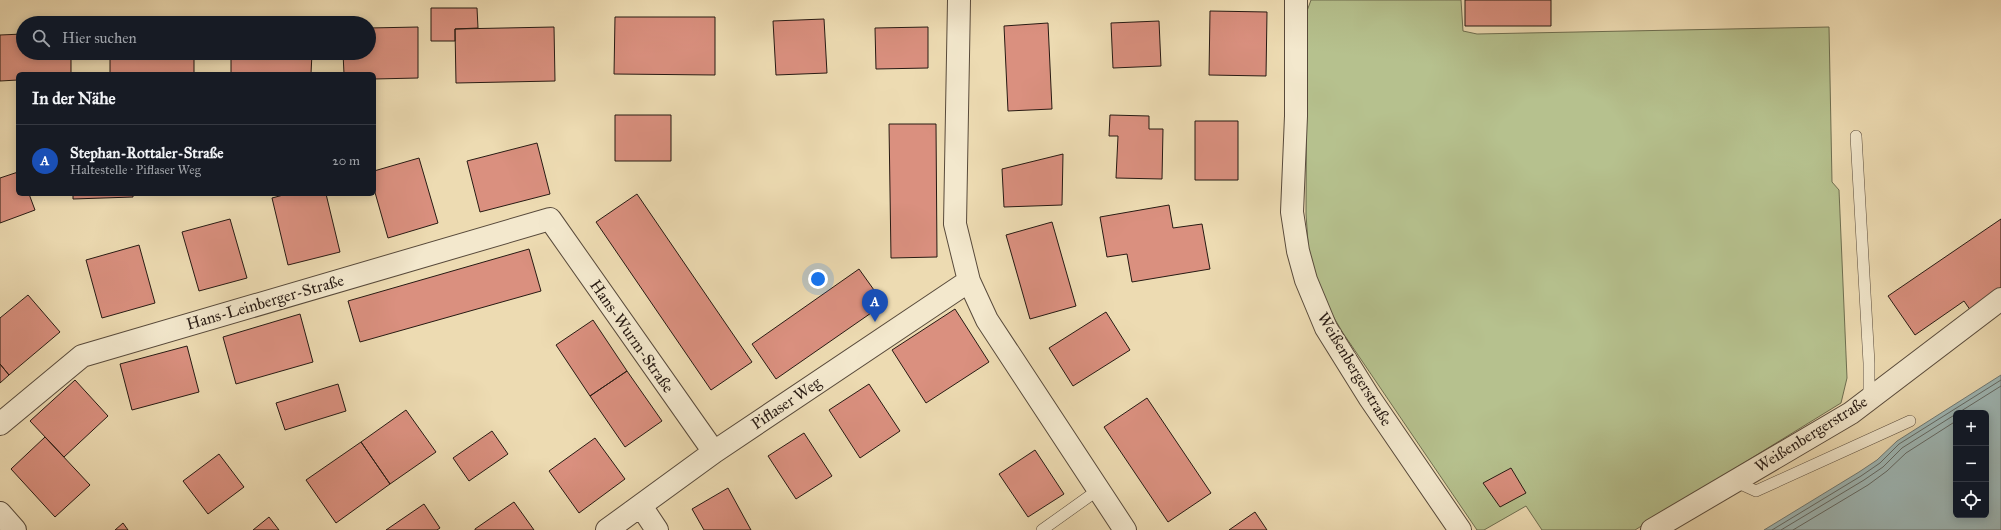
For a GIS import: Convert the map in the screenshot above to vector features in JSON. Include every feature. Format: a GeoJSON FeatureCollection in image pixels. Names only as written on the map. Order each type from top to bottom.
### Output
{"type":"FeatureCollection","features":[{"type":"Feature","properties":{"kind":"street"},"geometry":{"type":"LineString","coordinates":[[960,0],[954,224],[969,281],[987,320],[1125,530]]}},
{"type":"Feature","properties":{"kind":"street","name":"Weißenbergerstraße"},"geometry":{"type":"LineString","coordinates":[[1296,0],[1296,116],[1292,212],[1298,251],[1306,280],[1326,328],[1370,397],[1460,530]]}},
{"type":"Feature","properties":{"kind":"street","name":"Hans-Leinberger-Straße"},"geometry":{"type":"LineString","coordinates":[[0,424],[82,356],[550,220]]}},
{"type":"Feature","properties":{"kind":"street","name":"Hans-Wurm-Straße"},"geometry":{"type":"LineString","coordinates":[[550,220],[714,452]]}},
{"type":"Feature","properties":{"kind":"street","name":"Piflaser Weg"},"geometry":{"type":"LineString","coordinates":[[607,530],[714,452],[969,281]]}},
{"type":"Feature","properties":{"kind":"street","name":"Weißenbergerstraße"},"geometry":{"type":"LineString","coordinates":[[1652,530],[1851,413],[2001,299]]}},
{"type":"Feature","properties":{"kind":"street"},"geometry":{"type":"LineString","coordinates":[[641,506],[657,530]]}},
{"type":"Feature","properties":{"kind":"street"},"geometry":{"type":"LineString","coordinates":[[0,513],[15,530]]}},
{"type":"Feature","properties":{"kind":"lane"},"geometry":{"type":"LineString","coordinates":[[1856,136],[1868,363],[1868,399]]}},
{"type":"Feature","properties":{"kind":"lane"},"geometry":{"type":"LineString","coordinates":[[1734,481],[1756,491],[1910,421]]}},
{"type":"Feature","properties":{"kind":"lane"},"geometry":{"type":"LineString","coordinates":[[1042,530],[1098,490]]}},
{"type":"Feature","properties":{"kind":"green space"},"geometry":{"type":"Polygon","coordinates":[[[1311,0],[1461,0],[1463,31],[1477,34],[1829,27],[1832,182],[1839,190],[1847,378],[1841,403],[1635,530],[1542,530],[1526,506],[1484,530],[1477,530],[1343,333],[1317,289],[1309,257],[1306,214],[1307,11],[1311,0]]]}},
{"type":"Feature","properties":{"kind":"water"},"geometry":{"type":"Polygon","coordinates":[[[2001,375],[2001,530],[1764,530],[1877,460],[1897,441],[2001,375]]]}},
{"type":"Feature","properties":{"kind":"building"},"geometry":{"type":"Polygon","coordinates":[[[1465,0],[1551,0],[1551,26],[1465,26],[1465,0]]]}},
{"type":"Feature","properties":{"kind":"building"},"geometry":{"type":"Polygon","coordinates":[[[431,8],[477,8],[478,28],[455,29],[455,41],[431,41],[431,8]]]}},
{"type":"Feature","properties":{"kind":"building"},"geometry":{"type":"Polygon","coordinates":[[[1210,11],[1267,12],[1266,76],[1209,75],[1210,11]]]}},
{"type":"Feature","properties":{"kind":"building"},"geometry":{"type":"Polygon","coordinates":[[[615,17],[715,17],[715,75],[614,74],[615,17]]]}},
{"type":"Feature","properties":{"kind":"building"},"geometry":{"type":"Polygon","coordinates":[[[824,19],[827,73],[776,75],[773,21],[824,19]]]}},
{"type":"Feature","properties":{"kind":"building"},"geometry":{"type":"Polygon","coordinates":[[[1159,21],[1161,66],[1113,68],[1111,23],[1159,21]]]}},
{"type":"Feature","properties":{"kind":"building"},"geometry":{"type":"Polygon","coordinates":[[[1048,23],[1052,109],[1008,111],[1004,26],[1048,23]]]}},
{"type":"Feature","properties":{"kind":"building"},"geometry":{"type":"Polygon","coordinates":[[[418,27],[418,78],[376,79],[376,72],[344,72],[343,60],[376,60],[376,28],[418,27]]]}},
{"type":"Feature","properties":{"kind":"building"},"geometry":{"type":"Polygon","coordinates":[[[554,27],[555,81],[456,83],[455,29],[554,27]]]}},
{"type":"Feature","properties":{"kind":"building"},"geometry":{"type":"Polygon","coordinates":[[[928,27],[928,68],[876,69],[875,28],[928,27]]]}},
{"type":"Feature","properties":{"kind":"building"},"geometry":{"type":"Polygon","coordinates":[[[16,34],[16,60],[71,60],[71,72],[16,72],[16,80],[0,81],[0,35],[16,34]]]}},
{"type":"Feature","properties":{"kind":"building"},"geometry":{"type":"Polygon","coordinates":[[[110,60],[194,60],[194,72],[110,72],[110,60]]]}},
{"type":"Feature","properties":{"kind":"building"},"geometry":{"type":"Polygon","coordinates":[[[231,60],[312,60],[311,72],[231,72],[231,60]]]}},
{"type":"Feature","properties":{"kind":"building"},"geometry":{"type":"Polygon","coordinates":[[[615,115],[671,115],[671,161],[615,161],[615,115]]]}},
{"type":"Feature","properties":{"kind":"building"},"geometry":{"type":"Polygon","coordinates":[[[1110,115],[1149,116],[1149,129],[1163,129],[1162,179],[1116,178],[1118,136],[1109,136],[1110,115]]]}},
{"type":"Feature","properties":{"kind":"building"},"geometry":{"type":"Polygon","coordinates":[[[1195,121],[1238,121],[1238,180],[1195,180],[1195,121]]]}},
{"type":"Feature","properties":{"kind":"building"},"geometry":{"type":"Polygon","coordinates":[[[889,124],[936,124],[937,257],[891,258],[889,124]]]}},
{"type":"Feature","properties":{"kind":"building"},"geometry":{"type":"Polygon","coordinates":[[[537,143],[550,194],[480,212],[467,161],[537,143]]]}},
{"type":"Feature","properties":{"kind":"building"},"geometry":{"type":"Polygon","coordinates":[[[1063,154],[1062,205],[1004,207],[1002,169],[1063,154]]]}},
{"type":"Feature","properties":{"kind":"building"},"geometry":{"type":"Polygon","coordinates":[[[419,158],[438,223],[388,238],[376,196],[376,170],[419,158]]]}},
{"type":"Feature","properties":{"kind":"building"},"geometry":{"type":"Polygon","coordinates":[[[16,173],[16,196],[30,196],[35,210],[0,223],[0,178],[16,173]]]}},
{"type":"Feature","properties":{"kind":"building"},"geometry":{"type":"Polygon","coordinates":[[[637,194],[752,362],[711,390],[596,222],[637,194]]]}},
{"type":"Feature","properties":{"kind":"building"},"geometry":{"type":"Polygon","coordinates":[[[73,196],[133,196],[133,197],[73,199],[73,196]]]}},
{"type":"Feature","properties":{"kind":"building"},"geometry":{"type":"Polygon","coordinates":[[[280,196],[326,196],[340,252],[288,265],[272,198],[280,196]]]}},
{"type":"Feature","properties":{"kind":"building"},"geometry":{"type":"Polygon","coordinates":[[[1169,205],[1173,228],[1202,224],[1210,269],[1132,282],[1127,254],[1107,257],[1100,217],[1169,205]]]}},
{"type":"Feature","properties":{"kind":"building"},"geometry":{"type":"Polygon","coordinates":[[[230,219],[247,278],[199,291],[182,232],[230,219]]]}},
{"type":"Feature","properties":{"kind":"building"},"geometry":{"type":"Polygon","coordinates":[[[2001,219],[2001,295],[1973,314],[1964,301],[1915,335],[1888,296],[2001,219]]]}},
{"type":"Feature","properties":{"kind":"building"},"geometry":{"type":"Polygon","coordinates":[[[1052,222],[1076,306],[1030,319],[1006,235],[1052,222]]]}},
{"type":"Feature","properties":{"kind":"building"},"geometry":{"type":"Polygon","coordinates":[[[139,245],[155,303],[102,318],[86,260],[139,245]]]}},
{"type":"Feature","properties":{"kind":"building"},"geometry":{"type":"Polygon","coordinates":[[[529,249],[541,291],[360,342],[348,301],[529,249]]]}},
{"type":"Feature","properties":{"kind":"building"},"geometry":{"type":"Polygon","coordinates":[[[859,269],[884,304],[776,379],[752,344],[859,269]]]}},
{"type":"Feature","properties":{"kind":"building"},"geometry":{"type":"Polygon","coordinates":[[[28,295],[60,332],[9,375],[0,364],[0,318],[28,295]]]}},
{"type":"Feature","properties":{"kind":"building"},"geometry":{"type":"Polygon","coordinates":[[[955,309],[989,362],[926,403],[892,350],[955,309]]]}},
{"type":"Feature","properties":{"kind":"building"},"geometry":{"type":"Polygon","coordinates":[[[1106,312],[1130,350],[1073,386],[1049,348],[1106,312]]]}},
{"type":"Feature","properties":{"kind":"building"},"geometry":{"type":"Polygon","coordinates":[[[300,314],[313,362],[236,384],[223,337],[300,314]]]}},
{"type":"Feature","properties":{"kind":"building"},"geometry":{"type":"Polygon","coordinates":[[[593,320],[627,371],[590,396],[556,345],[593,320]]]}},
{"type":"Feature","properties":{"kind":"building"},"geometry":{"type":"Polygon","coordinates":[[[187,346],[199,392],[132,410],[120,364],[187,346]]]}},
{"type":"Feature","properties":{"kind":"building"},"geometry":{"type":"Polygon","coordinates":[[[0,364],[9,375],[0,383],[0,364]]]}},
{"type":"Feature","properties":{"kind":"building"},"geometry":{"type":"Polygon","coordinates":[[[627,371],[662,421],[625,447],[590,396],[627,371]]]}},
{"type":"Feature","properties":{"kind":"building"},"geometry":{"type":"Polygon","coordinates":[[[75,380],[108,416],[64,457],[30,421],[75,380]]]}},
{"type":"Feature","properties":{"kind":"building"},"geometry":{"type":"Polygon","coordinates":[[[338,384],[346,411],[285,430],[276,403],[338,384]]]}},
{"type":"Feature","properties":{"kind":"building"},"geometry":{"type":"Polygon","coordinates":[[[869,384],[900,431],[860,458],[829,410],[869,384]]]}},
{"type":"Feature","properties":{"kind":"building"},"geometry":{"type":"Polygon","coordinates":[[[1147,398],[1211,493],[1168,522],[1104,427],[1147,398]]]}},
{"type":"Feature","properties":{"kind":"building"},"geometry":{"type":"Polygon","coordinates":[[[406,410],[436,452],[390,484],[361,442],[406,410]]]}},
{"type":"Feature","properties":{"kind":"building"},"geometry":{"type":"Polygon","coordinates":[[[492,431],[508,454],[469,481],[453,458],[492,431]]]}},
{"type":"Feature","properties":{"kind":"building"},"geometry":{"type":"Polygon","coordinates":[[[804,433],[832,476],[796,499],[768,456],[804,433]]]}},
{"type":"Feature","properties":{"kind":"building"},"geometry":{"type":"Polygon","coordinates":[[[45,437],[90,485],[55,517],[11,469],[45,437]]]}},
{"type":"Feature","properties":{"kind":"building"},"geometry":{"type":"Polygon","coordinates":[[[595,438],[625,479],[579,513],[549,471],[595,438]]]}},
{"type":"Feature","properties":{"kind":"building"},"geometry":{"type":"Polygon","coordinates":[[[361,442],[390,484],[336,523],[306,480],[361,442]]]}},
{"type":"Feature","properties":{"kind":"building"},"geometry":{"type":"Polygon","coordinates":[[[1035,450],[1064,494],[1028,517],[999,474],[1035,450]]]}},
{"type":"Feature","properties":{"kind":"building"},"geometry":{"type":"Polygon","coordinates":[[[219,454],[244,487],[208,514],[183,481],[219,454]]]}},
{"type":"Feature","properties":{"kind":"building"},"geometry":{"type":"Polygon","coordinates":[[[1511,468],[1526,493],[1500,507],[1483,483],[1511,468]]]}},
{"type":"Feature","properties":{"kind":"building"},"geometry":{"type":"Polygon","coordinates":[[[728,488],[751,530],[704,530],[692,509],[728,488]]]}},
{"type":"Feature","properties":{"kind":"building"},"geometry":{"type":"Polygon","coordinates":[[[514,502],[534,530],[475,530],[475,529],[514,502]]]}},
{"type":"Feature","properties":{"kind":"building"},"geometry":{"type":"Polygon","coordinates":[[[424,504],[440,528],[437,530],[386,530],[424,504]]]}},
{"type":"Feature","properties":{"kind":"building"},"geometry":{"type":"Polygon","coordinates":[[[1255,512],[1267,530],[1229,530],[1255,512]]]}},
{"type":"Feature","properties":{"kind":"building"},"geometry":{"type":"Polygon","coordinates":[[[269,517],[279,530],[253,530],[269,517]]]}},
{"type":"Feature","properties":{"kind":"building"},"geometry":{"type":"Polygon","coordinates":[[[123,523],[128,530],[115,530],[123,523]]]}},
{"type":"Feature","properties":{"kind":"place","name":"Stephan-Rottaler-Straße"},"geometry":{"type":"Point","coordinates":[875,322]}}]}
